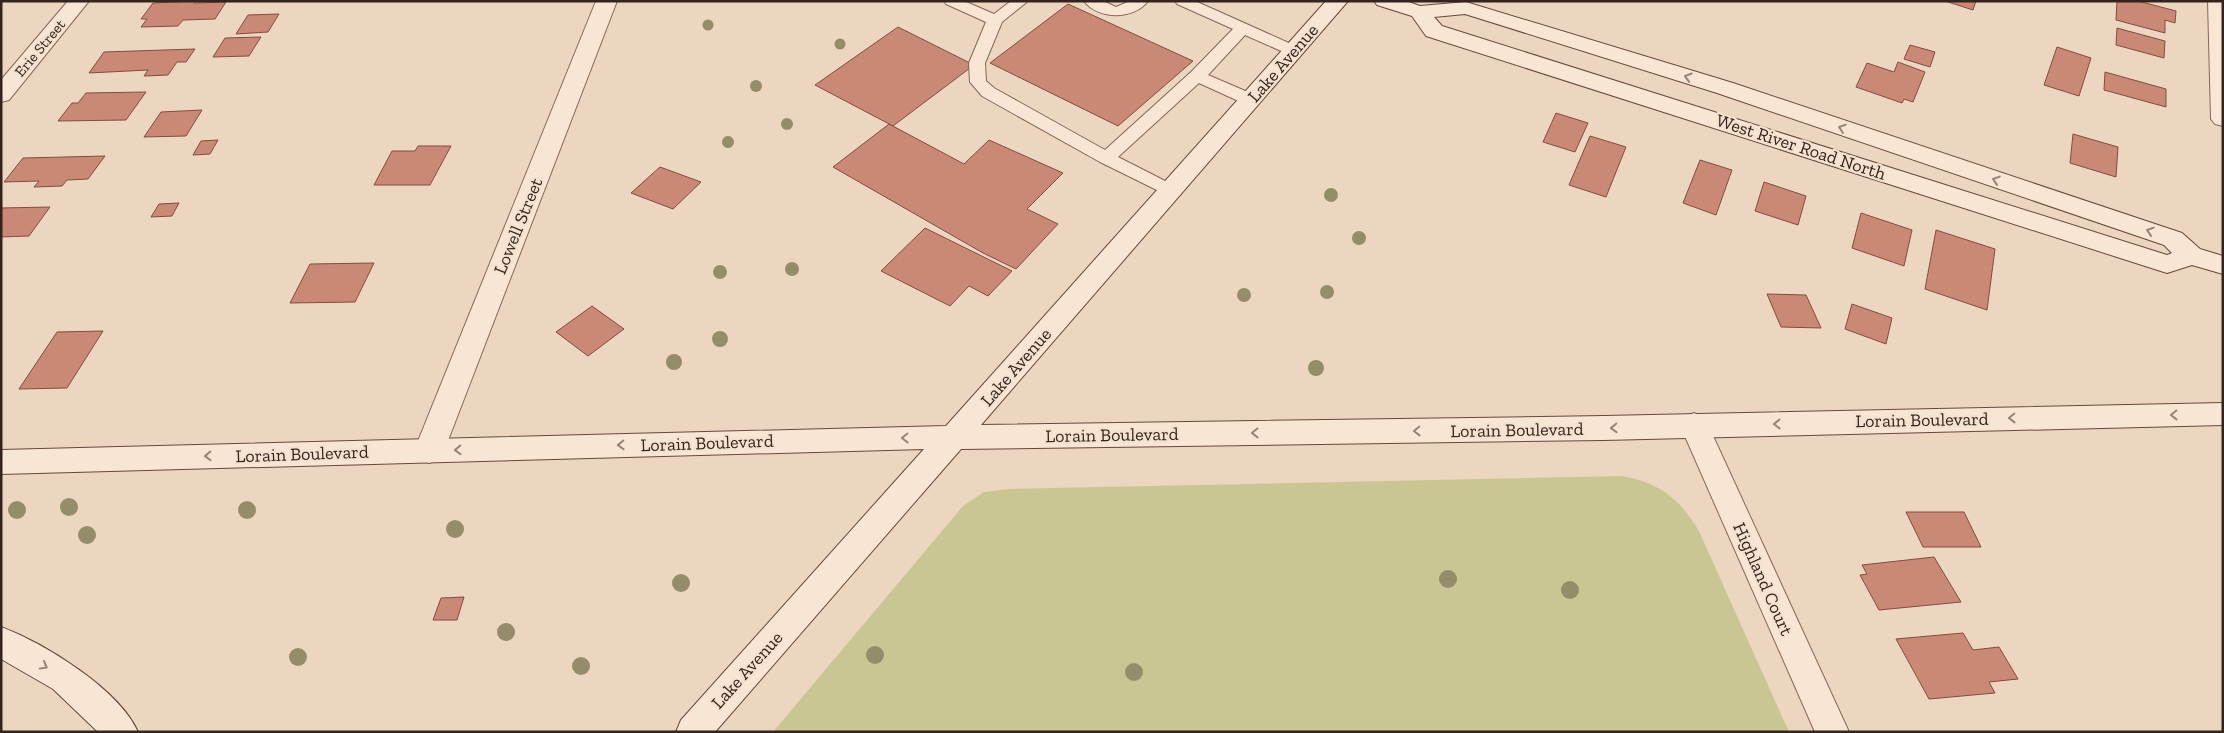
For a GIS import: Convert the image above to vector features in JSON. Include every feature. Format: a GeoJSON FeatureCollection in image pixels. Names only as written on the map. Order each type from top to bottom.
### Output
{"type":"FeatureCollection","features":[{"type":"Feature","properties":{"kind":"street","name":"Erie Street"},"geometry":{"type":"LineString","coordinates":[[1,96],[79,1]]}},
{"type":"Feature","properties":{"kind":"street","name":"Lowell Street"},"geometry":{"type":"LineString","coordinates":[[429,451],[607,1]]}},
{"type":"Feature","properties":{"kind":"street","name":"Lake Avenue"},"geometry":{"type":"LineString","coordinates":[[692,732],[1338,1]]}},
{"type":"Feature","properties":{"kind":"street","name":"West River Road North"},"geometry":{"type":"LineString","coordinates":[[1384,1],[1419,12],[1466,8],[1725,88],[2174,239],[2191,256],[2223,266]]}},
{"type":"Feature","properties":{"kind":"street"},"geometry":{"type":"LineString","coordinates":[[2218,1],[2223,119]]}},
{"type":"Feature","properties":{"kind":"street","name":"West River Road North"},"geometry":{"type":"LineString","coordinates":[[1419,12],[1434,30],[2167,264],[2191,256]]}},
{"type":"Feature","properties":{"kind":"street","name":"Lorain Boulevard"},"geometry":{"type":"LineString","coordinates":[[1,462],[954,437],[1604,428],[2223,414]]}},
{"type":"Feature","properties":{"kind":"street","name":"Highland Court"},"geometry":{"type":"LineString","coordinates":[[1694,425],[1832,732]]}},
{"type":"Feature","properties":{"kind":"street"},"geometry":{"type":"LineString","coordinates":[[1,642],[65,678],[97,706],[121,732]]}},
{"type":"Feature","properties":{"kind":"lane"},"geometry":{"type":"LineString","coordinates":[[951,1],[996,20]]}},
{"type":"Feature","properties":{"kind":"lane"},"geometry":{"type":"LineString","coordinates":[[1021,1],[996,20],[977,63],[978,82],[988,92],[1106,158],[1171,191]]}},
{"type":"Feature","properties":{"kind":"lane"},"geometry":{"type":"LineString","coordinates":[[1091,1],[1110,11],[1125,12],[1141,1]]}},
{"type":"Feature","properties":{"kind":"lane"},"geometry":{"type":"LineString","coordinates":[[1182,1],[1294,51]]}},
{"type":"Feature","properties":{"kind":"lane"},"geometry":{"type":"LineString","coordinates":[[1106,158],[1197,76],[1243,28]]}},
{"type":"Feature","properties":{"kind":"lane"},"geometry":{"type":"LineString","coordinates":[[1197,76],[1251,100]]}},
{"type":"Feature","properties":{"kind":"shaded area"},"geometry":{"type":"Polygon","coordinates":[[[1621,476],[1647,483],[1667,494],[1676,501],[1692,520],[1699,531],[1789,732],[773,732],[963,506],[984,492],[1009,489],[1621,476]]]}},
{"type":"Feature","properties":{"kind":"building"},"geometry":{"type":"Polygon","coordinates":[[[195,1],[194,3],[226,2],[215,19],[183,20],[178,26],[141,27],[147,19],[141,19],[153,3],[195,1]]]}},
{"type":"Feature","properties":{"kind":"building"},"geometry":{"type":"Polygon","coordinates":[[[1945,1],[1976,1],[1973,10],[1945,1]]]}},
{"type":"Feature","properties":{"kind":"building"},"geometry":{"type":"Polygon","coordinates":[[[2117,1],[2138,1],[2176,11],[2175,23],[2165,20],[2165,33],[2116,20],[2117,1]]]}},
{"type":"Feature","properties":{"kind":"building"},"geometry":{"type":"Polygon","coordinates":[[[1068,4],[1193,61],[1118,126],[990,63],[1068,4]]]}},
{"type":"Feature","properties":{"kind":"building"},"geometry":{"type":"Polygon","coordinates":[[[279,14],[268,32],[236,34],[248,15],[279,14]]]}},
{"type":"Feature","properties":{"kind":"building"},"geometry":{"type":"Polygon","coordinates":[[[898,27],[974,65],[893,126],[815,85],[898,27]]]}},
{"type":"Feature","properties":{"kind":"building"},"geometry":{"type":"Polygon","coordinates":[[[2117,28],[2165,41],[2164,58],[2116,45],[2117,28]]]}},
{"type":"Feature","properties":{"kind":"building"},"geometry":{"type":"Polygon","coordinates":[[[261,37],[249,56],[213,57],[225,38],[261,37]]]}},
{"type":"Feature","properties":{"kind":"building"},"geometry":{"type":"Polygon","coordinates":[[[1910,45],[1935,52],[1930,67],[1904,59],[1910,45]]]}},
{"type":"Feature","properties":{"kind":"building"},"geometry":{"type":"Polygon","coordinates":[[[2057,47],[2091,58],[2079,96],[2044,85],[2057,47]]]}},
{"type":"Feature","properties":{"kind":"building"},"geometry":{"type":"Polygon","coordinates":[[[195,49],[186,62],[177,62],[168,75],[144,76],[148,70],[89,73],[104,52],[195,49]]]}},
{"type":"Feature","properties":{"kind":"building"},"geometry":{"type":"Polygon","coordinates":[[[1898,62],[1925,72],[1913,102],[1904,99],[1902,103],[1856,87],[1867,63],[1894,72],[1898,62]]]}},
{"type":"Feature","properties":{"kind":"building"},"geometry":{"type":"Polygon","coordinates":[[[2105,72],[2166,89],[2166,107],[2104,90],[2105,72]]]}},
{"type":"Feature","properties":{"kind":"building"},"geometry":{"type":"Polygon","coordinates":[[[146,92],[126,120],[58,121],[72,103],[78,103],[86,93],[146,92]]]}},
{"type":"Feature","properties":{"kind":"building"},"geometry":{"type":"Polygon","coordinates":[[[202,110],[186,136],[144,137],[161,112],[202,110]]]}},
{"type":"Feature","properties":{"kind":"building"},"geometry":{"type":"Polygon","coordinates":[[[1556,113],[1588,123],[1575,152],[1543,142],[1556,113]]]}},
{"type":"Feature","properties":{"kind":"building"},"geometry":{"type":"Polygon","coordinates":[[[889,124],[964,164],[989,140],[1063,173],[1027,209],[1058,224],[1016,269],[983,253],[833,167],[889,124]]]}},
{"type":"Feature","properties":{"kind":"building"},"geometry":{"type":"Polygon","coordinates":[[[2073,134],[2118,147],[2116,177],[2070,163],[2073,134]]]}},
{"type":"Feature","properties":{"kind":"building"},"geometry":{"type":"Polygon","coordinates":[[[1590,136],[1626,147],[1606,197],[1569,185],[1590,136]]]}},
{"type":"Feature","properties":{"kind":"building"},"geometry":{"type":"Polygon","coordinates":[[[218,140],[210,154],[193,155],[201,141],[218,140]]]}},
{"type":"Feature","properties":{"kind":"building"},"geometry":{"type":"Polygon","coordinates":[[[418,146],[451,146],[430,185],[374,185],[392,151],[415,151],[418,146]]]}},
{"type":"Feature","properties":{"kind":"building"},"geometry":{"type":"Polygon","coordinates":[[[105,156],[88,179],[67,180],[62,186],[34,187],[39,181],[4,182],[23,158],[105,156]]]}},
{"type":"Feature","properties":{"kind":"building"},"geometry":{"type":"Polygon","coordinates":[[[1700,160],[1732,170],[1716,215],[1683,203],[1700,160]]]}},
{"type":"Feature","properties":{"kind":"building"},"geometry":{"type":"Polygon","coordinates":[[[660,167],[701,182],[673,209],[631,193],[660,167]]]}},
{"type":"Feature","properties":{"kind":"building"},"geometry":{"type":"Polygon","coordinates":[[[1764,182],[1806,196],[1798,225],[1755,211],[1764,182]]]}},
{"type":"Feature","properties":{"kind":"building"},"geometry":{"type":"Polygon","coordinates":[[[179,203],[172,216],[151,217],[159,204],[179,203]]]}},
{"type":"Feature","properties":{"kind":"building"},"geometry":{"type":"Polygon","coordinates":[[[50,207],[29,236],[1,237],[1,208],[50,207]]]}},
{"type":"Feature","properties":{"kind":"building"},"geometry":{"type":"Polygon","coordinates":[[[1861,213],[1912,230],[1904,266],[1852,248],[1861,213]]]}},
{"type":"Feature","properties":{"kind":"building"},"geometry":{"type":"Polygon","coordinates":[[[925,228],[1012,271],[988,296],[969,286],[950,306],[881,271],[925,228]]]}},
{"type":"Feature","properties":{"kind":"building"},"geometry":{"type":"Polygon","coordinates":[[[1936,230],[1995,249],[1987,310],[1925,289],[1936,230]]]}},
{"type":"Feature","properties":{"kind":"building"},"geometry":{"type":"Polygon","coordinates":[[[374,263],[355,302],[290,303],[310,264],[374,263]]]}},
{"type":"Feature","properties":{"kind":"building"},"geometry":{"type":"Polygon","coordinates":[[[1767,294],[1806,295],[1821,328],[1781,327],[1767,294]]]}},
{"type":"Feature","properties":{"kind":"building"},"geometry":{"type":"Polygon","coordinates":[[[1852,304],[1892,318],[1886,344],[1845,329],[1852,304]]]}},
{"type":"Feature","properties":{"kind":"building"},"geometry":{"type":"Polygon","coordinates":[[[592,306],[624,329],[588,356],[556,332],[592,306]]]}},
{"type":"Feature","properties":{"kind":"building"},"geometry":{"type":"Polygon","coordinates":[[[103,331],[67,388],[19,389],[57,332],[103,331]]]}},
{"type":"Feature","properties":{"kind":"building"},"geometry":{"type":"Polygon","coordinates":[[[1906,512],[1964,512],[1981,547],[1923,547],[1906,512]]]}},
{"type":"Feature","properties":{"kind":"building"},"geometry":{"type":"Polygon","coordinates":[[[1934,557],[1961,602],[1879,610],[1860,575],[1867,574],[1862,565],[1934,557]]]}},
{"type":"Feature","properties":{"kind":"building"},"geometry":{"type":"Polygon","coordinates":[[[464,597],[457,620],[433,620],[441,598],[464,597]]]}},
{"type":"Feature","properties":{"kind":"building"},"geometry":{"type":"Polygon","coordinates":[[[1963,633],[1973,650],[1999,647],[2018,679],[1989,682],[1995,693],[1929,699],[1896,639],[1963,633]]]}}]}
